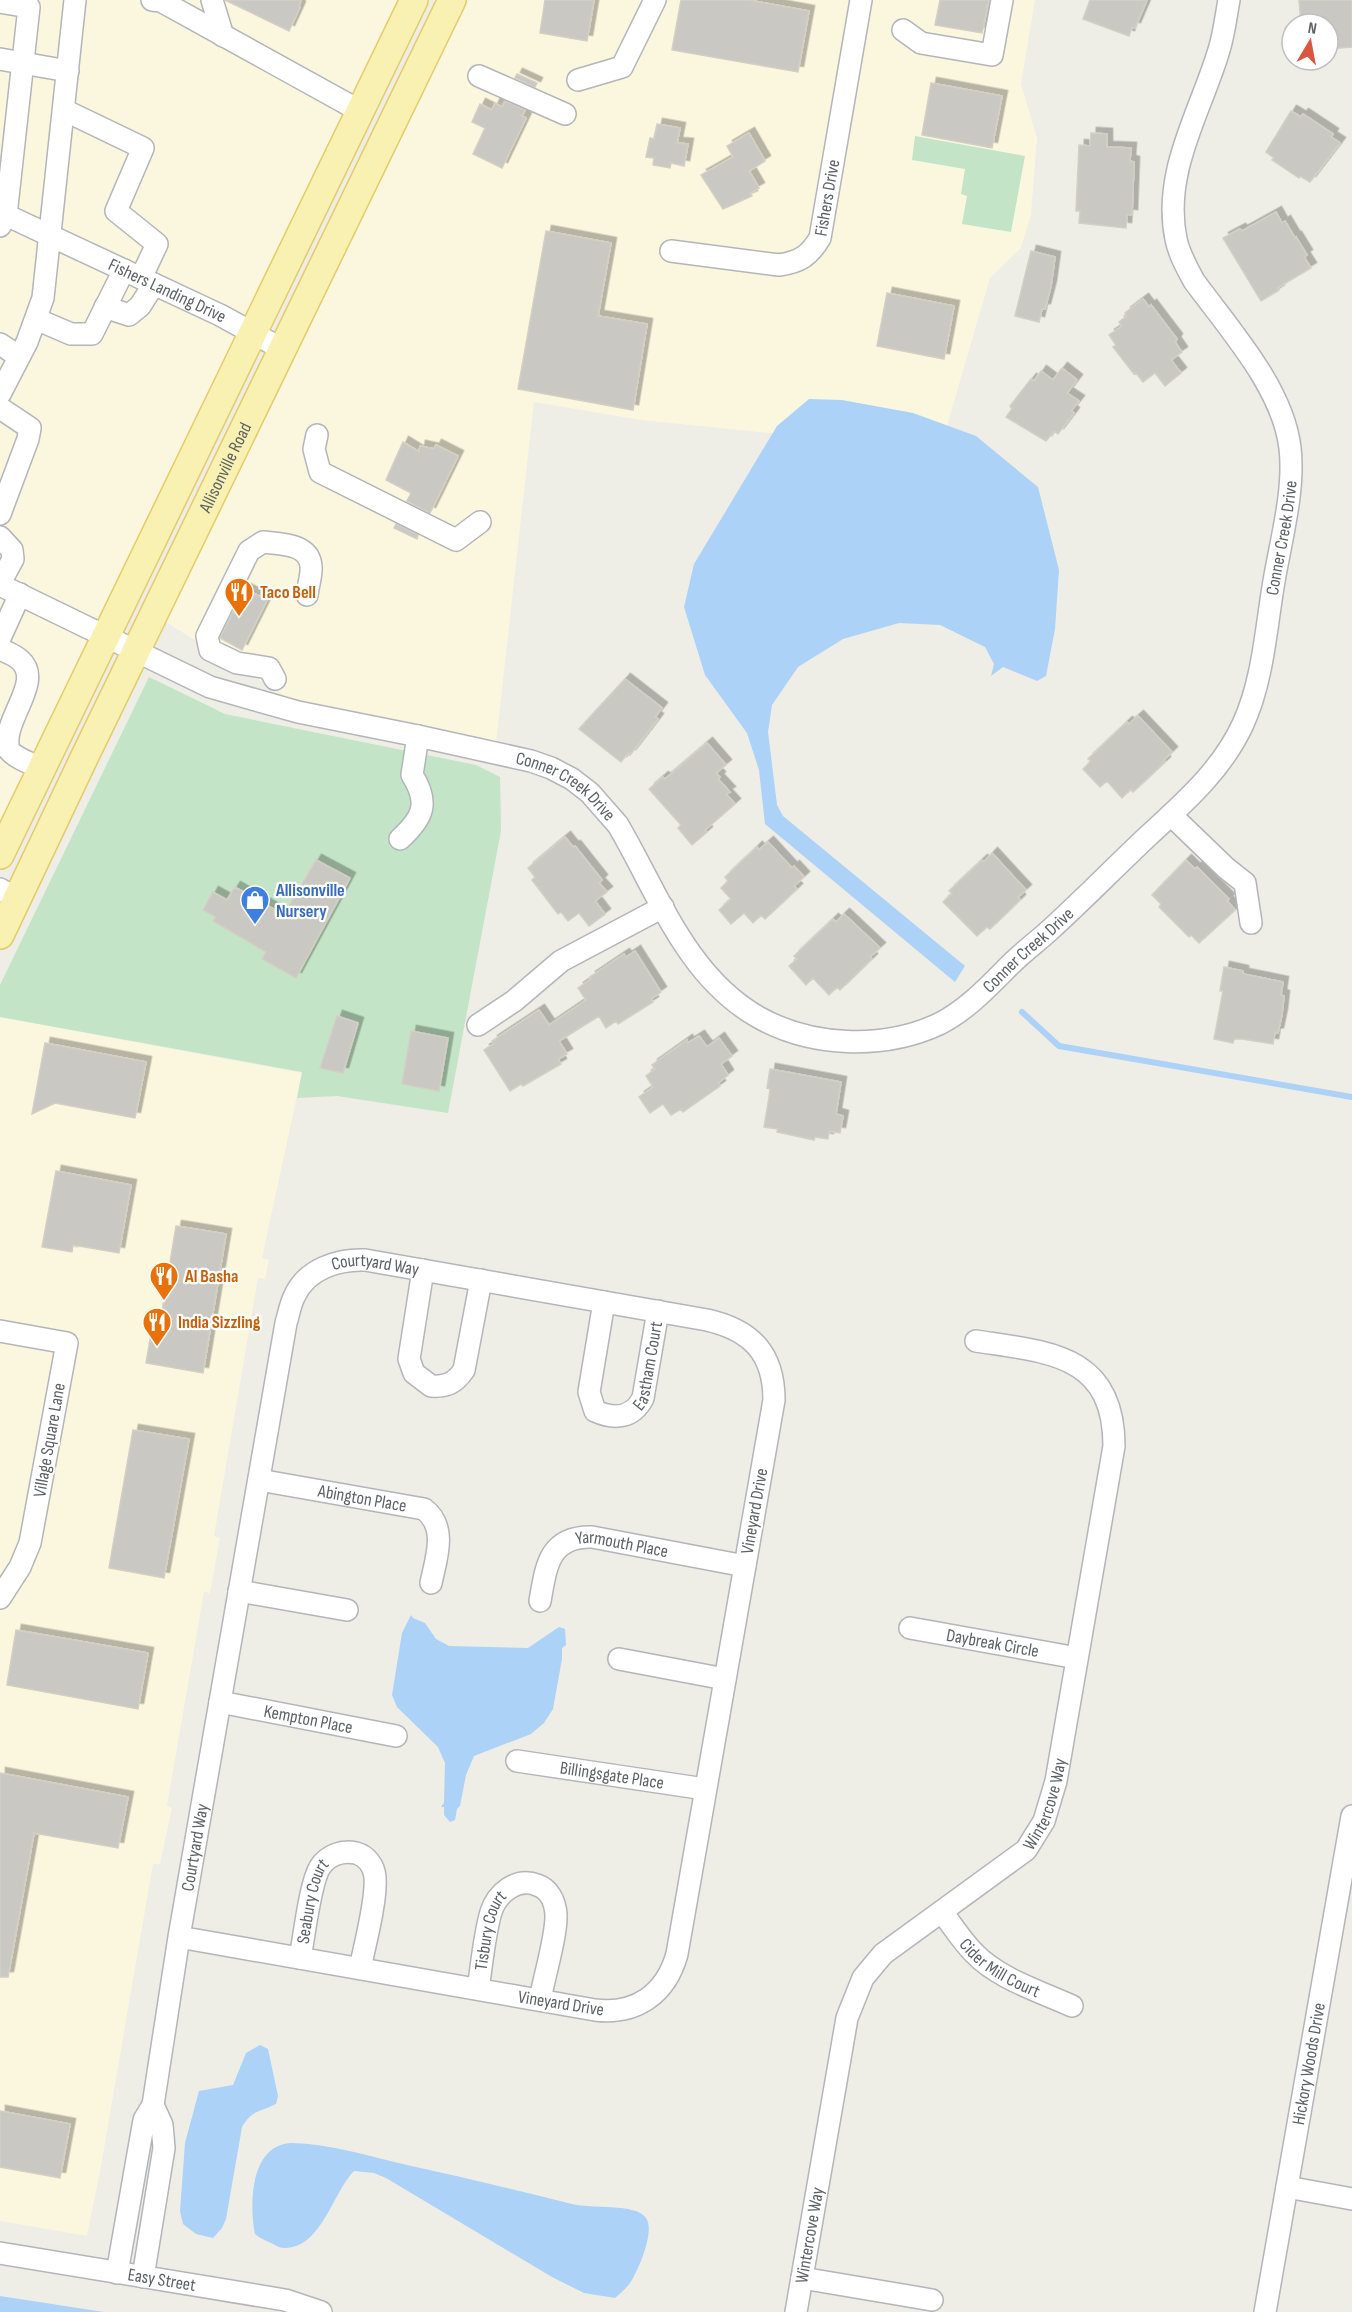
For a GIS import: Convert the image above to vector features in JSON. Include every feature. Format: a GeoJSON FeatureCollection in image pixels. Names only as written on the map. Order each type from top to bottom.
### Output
{"type":"FeatureCollection","features":[{"type":"Feature","properties":{"kind":"main road","name":"Allisonville Road"},"geometry":{"type":"LineString","coordinates":[[0,934],[8,894],[121,643],[254,334],[414,0]]}},
{"type":"Feature","properties":{"kind":"main road","name":"Allisonville Road"},"geometry":{"type":"LineString","coordinates":[[0,855],[41,768],[121,643],[282,350],[452,0]]}},
{"type":"Feature","properties":{"kind":"street"},"geometry":{"type":"LineString","coordinates":[[0,394],[27,342],[43,298],[75,0]]}},
{"type":"Feature","properties":{"kind":"street"},"geometry":{"type":"LineString","coordinates":[[152,0],[185,6],[224,36],[360,111]]}},
{"type":"Feature","properties":{"kind":"street"},"geometry":{"type":"LineString","coordinates":[[212,0],[224,36]]}},
{"type":"Feature","properties":{"kind":"street"},"geometry":{"type":"LineString","coordinates":[[578,80],[622,67],[655,0]]}},
{"type":"Feature","properties":{"kind":"street","name":"Fishers Drive"},"geometry":{"type":"LineString","coordinates":[[671,251],[779,265],[795,263],[812,251],[820,238],[861,0]]}},
{"type":"Feature","properties":{"kind":"street"},"geometry":{"type":"LineString","coordinates":[[903,30],[921,43],[992,55],[1002,0]]}},
{"type":"Feature","properties":{"kind":"street","name":"Conner Creek Drive"},"geometry":{"type":"LineString","coordinates":[[121,643],[210,687],[298,712],[418,735],[531,761],[572,779],[604,807],[618,825],[686,948],[714,984],[724,994],[758,1016],[809,1036],[854,1042],[910,1035],[940,1023],[983,993],[1194,793],[1228,752],[1244,722],[1256,686],[1290,488],[1291,467],[1286,425],[1269,387],[1194,281],[1176,240],[1173,205],[1177,173],[1197,106],[1219,51],[1229,0]]}},
{"type":"Feature","properties":{"kind":"street"},"geometry":{"type":"LineString","coordinates":[[0,2],[29,7],[3,221]]}},
{"type":"Feature","properties":{"kind":"street"},"geometry":{"type":"LineString","coordinates":[[0,59],[68,71]]}},
{"type":"Feature","properties":{"kind":"street"},"geometry":{"type":"LineString","coordinates":[[479,75],[565,114]]}},
{"type":"Feature","properties":{"kind":"street"},"geometry":{"type":"LineString","coordinates":[[36,320],[71,334],[92,333],[105,307],[140,277],[157,244],[116,211],[143,147],[64,110]]}},
{"type":"Feature","properties":{"kind":"street","name":"Fishers Landing Drive"},"geometry":{"type":"LineString","coordinates":[[3,221],[51,235],[140,277],[282,350]]}},
{"type":"Feature","properties":{"kind":"street"},"geometry":{"type":"LineString","coordinates":[[105,307],[129,315],[140,306],[140,277]]}},
{"type":"Feature","properties":{"kind":"street"},"geometry":{"type":"LineString","coordinates":[[0,344],[18,356]]}},
{"type":"Feature","properties":{"kind":"street"},"geometry":{"type":"LineString","coordinates":[[0,408],[30,428],[0,514]]}},
{"type":"Feature","properties":{"kind":"street"},"geometry":{"type":"LineString","coordinates":[[317,435],[314,449],[320,472],[456,540],[480,522]]}},
{"type":"Feature","properties":{"kind":"street"},"geometry":{"type":"LineString","coordinates":[[0,537],[12,550],[13,559],[0,584],[121,643]]}},
{"type":"Feature","properties":{"kind":"street"},"geometry":{"type":"LineString","coordinates":[[275,679],[269,668],[237,663],[210,650],[207,636],[249,550],[263,542],[296,547],[306,553],[311,565],[307,595]]}},
{"type":"Feature","properties":{"kind":"street"},"geometry":{"type":"LineString","coordinates":[[0,638],[20,594]]}},
{"type":"Feature","properties":{"kind":"street"},"geometry":{"type":"LineString","coordinates":[[0,649],[20,660],[27,670],[26,682],[5,728],[5,754],[41,768]]}},
{"type":"Feature","properties":{"kind":"street"},"geometry":{"type":"LineString","coordinates":[[400,839],[419,817],[423,802],[421,789],[412,775],[418,735]]}},
{"type":"Feature","properties":{"kind":"street"},"geometry":{"type":"LineString","coordinates":[[1171,815],[1226,868],[1245,883],[1251,923]]}},
{"type":"Feature","properties":{"kind":"street"},"geometry":{"type":"LineString","coordinates":[[478,1025],[514,1001],[561,961],[663,907]]}},
{"type":"Feature","properties":{"kind":"street","name":"Courtyard Way"},"geometry":{"type":"LineString","coordinates":[[117,2273],[144,2120],[153,2105],[179,1937],[286,1323],[300,1287],[323,1268],[341,1261],[365,1260],[726,1325],[744,1333],[758,1347]]}},
{"type":"Feature","properties":{"kind":"street"},"geometry":{"type":"LineString","coordinates":[[423,1270],[409,1359],[414,1373],[431,1386],[450,1385],[464,1370],[481,1280]]}},
{"type":"Feature","properties":{"kind":"street","name":"Eastham Court"},"geometry":{"type":"LineString","coordinates":[[604,1302],[589,1392],[595,1411],[612,1417],[631,1414],[643,1398],[658,1311]]}},
{"type":"Feature","properties":{"kind":"street","name":"Village Square Lane"},"geometry":{"type":"LineString","coordinates":[[0,1331],[67,1342],[30,1543],[20,1567],[0,1598]]}},
{"type":"Feature","properties":{"kind":"street","name":"Wintercove Way"},"geometry":{"type":"LineString","coordinates":[[796,2312],[843,2039],[854,1998],[871,1967],[883,1954],[1021,1854],[1037,1834],[1054,1788],[1114,1446],[1114,1428],[1111,1412],[1095,1382],[1075,1363],[1047,1353],[976,1341]]}},
{"type":"Feature","properties":{"kind":"street","name":"Vineyard Drive"},"geometry":{"type":"LineString","coordinates":[[179,1937],[595,2010],[619,2010],[646,2001],[662,1987],[673,1969],[676,1954],[774,1400],[771,1372],[758,1347]]}},
{"type":"Feature","properties":{"kind":"street","name":"Abington Place"},"geometry":{"type":"LineString","coordinates":[[259,1480],[424,1509],[433,1518],[439,1530],[431,1583]]}},
{"type":"Feature","properties":{"kind":"street","name":"Yarmouth Place"},"geometry":{"type":"LineString","coordinates":[[540,1601],[550,1557],[561,1546],[580,1538],[592,1537],[745,1566]]}},
{"type":"Feature","properties":{"kind":"street"},"geometry":{"type":"LineString","coordinates":[[239,1591],[348,1610]]}},
{"type":"Feature","properties":{"kind":"street","name":"Daybreak Circle"},"geometry":{"type":"LineString","coordinates":[[910,1628],[1077,1658]]}},
{"type":"Feature","properties":{"kind":"street"},"geometry":{"type":"LineString","coordinates":[[619,1659],[725,1679]]}},
{"type":"Feature","properties":{"kind":"street","name":"Kempton Place"},"geometry":{"type":"LineString","coordinates":[[220,1702],[396,1736]]}},
{"type":"Feature","properties":{"kind":"street","name":"Billingsgate Place"},"geometry":{"type":"LineString","coordinates":[[517,1761],[705,1789]]}},
{"type":"Feature","properties":{"kind":"street","name":"Hickory Woods Drive"},"geometry":{"type":"LineString","coordinates":[[1265,2312],[1350,1840],[1352,1816]]}},
{"type":"Feature","properties":{"kind":"street","name":"Seabury Court"},"geometry":{"type":"LineString","coordinates":[[300,1958],[314,1883],[320,1866],[340,1852],[354,1852],[366,1858],[375,1876],[374,1896],[360,1968]]}},
{"type":"Feature","properties":{"kind":"street","name":"Tisbury Court"},"geometry":{"type":"LineString","coordinates":[[478,1989],[491,1911],[500,1896],[513,1885],[531,1883],[540,1886],[550,1895],[556,1912],[540,2000]]}},
{"type":"Feature","properties":{"kind":"street","name":"Cider Mill Court"},"geometry":{"type":"LineString","coordinates":[[942,1912],[974,1953],[986,1964],[1012,1979],[1072,2006]]}},
{"type":"Feature","properties":{"kind":"street","name":"Courtyard Way"},"geometry":{"type":"LineString","coordinates":[[143,2277],[164,2148],[162,2125],[153,2105]]}},
{"type":"Feature","properties":{"kind":"street"},"geometry":{"type":"LineString","coordinates":[[1287,2187],[1352,2199]]}},
{"type":"Feature","properties":{"kind":"street","name":"Easy Street"},"geometry":{"type":"LineString","coordinates":[[0,2253],[285,2300],[321,2312]]}},
{"type":"Feature","properties":{"kind":"street"},"geometry":{"type":"LineString","coordinates":[[802,2278],[932,2300]]}},
{"type":"Feature","properties":{"kind":"shaded area"},"geometry":{"type":"Polygon","coordinates":[[[0,0],[399,0],[0,822],[0,0]]]}},
{"type":"Feature","properties":{"kind":"shaded area"},"geometry":{"type":"Polygon","coordinates":[[[469,0],[1035,0],[1021,84],[1037,138],[1031,215],[1021,248],[990,278],[940,450],[640,420],[534,402],[496,744],[294,702],[166,622],[469,0]]]}},
{"type":"Feature","properties":{"kind":"shaded area"},"geometry":{"type":"Polygon","coordinates":[[[0,1017],[302,1073],[262,1258],[269,1260],[265,1279],[258,1278],[214,1536],[220,1538],[210,1593],[204,1592],[167,1806],[172,1808],[160,1864],[153,1864],[87,2236],[0,2221],[0,1017]]]}},
{"type":"Feature","properties":{"kind":"green space"},"geometry":{"type":"Polygon","coordinates":[[[915,136],[1025,156],[1011,232],[962,224],[967,196],[961,194],[965,169],[912,160],[915,136]]]}},
{"type":"Feature","properties":{"kind":"green space"},"geometry":{"type":"Polygon","coordinates":[[[149,677],[225,714],[476,765],[500,777],[501,831],[448,1113],[337,1096],[297,1098],[302,1072],[0,1017],[0,985],[149,677]]]}},
{"type":"Feature","properties":{"kind":"water"},"geometry":{"type":"Polygon","coordinates":[[[809,399],[842,400],[913,413],[976,436],[1038,487],[1059,570],[1055,629],[1046,676],[1037,681],[1003,667],[991,676],[994,664],[985,647],[940,625],[899,623],[843,639],[798,667],[772,705],[768,732],[777,805],[783,816],[965,966],[955,982],[765,824],[759,770],[747,733],[705,675],[684,607],[694,564],[777,426],[809,399]]]}},
{"type":"Feature","properties":{"kind":"water"},"geometry":{"type":"Polygon","coordinates":[[[411,1615],[425,1623],[436,1639],[449,1646],[528,1648],[559,1627],[565,1629],[566,1645],[562,1648],[553,1709],[544,1723],[531,1734],[474,1756],[466,1775],[455,1820],[450,1822],[444,1815],[444,1807],[441,1807],[444,1803],[445,1763],[438,1747],[397,1707],[392,1695],[402,1633],[411,1615]]]}},
{"type":"Feature","properties":{"kind":"water"},"geometry":{"type":"Polygon","coordinates":[[[260,2045],[268,2049],[278,2096],[276,2104],[253,2114],[242,2127],[226,2219],[222,2228],[213,2238],[196,2234],[183,2224],[180,2211],[185,2143],[199,2091],[233,2085],[246,2053],[260,2045]]]}},
{"type":"Feature","properties":{"kind":"water"},"geometry":{"type":"Polygon","coordinates":[[[291,2143],[349,2151],[572,2204],[633,2210],[646,2218],[649,2231],[646,2248],[631,2281],[615,2298],[584,2293],[552,2277],[386,2178],[374,2173],[354,2171],[346,2180],[317,2230],[297,2246],[281,2248],[255,2234],[253,2193],[255,2178],[267,2154],[277,2146],[291,2143]]]}},
{"type":"Feature","properties":{"kind":"water"},"geometry":{"type":"Polygon","coordinates":[[[0,2296],[104,2312],[0,2312],[0,2296]]]}},
{"type":"Feature","properties":{"kind":"building"},"geometry":{"type":"Polygon","coordinates":[[[225,0],[301,0],[289,31],[225,0]]]}},
{"type":"Feature","properties":{"kind":"building"},"geometry":{"type":"Polygon","coordinates":[[[545,0],[594,0],[587,41],[540,33],[545,0]]]}},
{"type":"Feature","properties":{"kind":"building"},"geometry":{"type":"Polygon","coordinates":[[[681,0],[748,0],[809,11],[798,72],[672,50],[681,0]]]}},
{"type":"Feature","properties":{"kind":"building"},"geometry":{"type":"Polygon","coordinates":[[[940,0],[989,0],[982,33],[935,25],[940,0]]]}},
{"type":"Feature","properties":{"kind":"building"},"geometry":{"type":"Polygon","coordinates":[[[1090,0],[1147,0],[1129,36],[1083,19],[1090,0]]]}},
{"type":"Feature","properties":{"kind":"building"},"geometry":{"type":"Polygon","coordinates":[[[1299,0],[1352,0],[1352,47],[1340,48],[1340,12],[1300,12],[1299,0]]]}},
{"type":"Feature","properties":{"kind":"building"},"geometry":{"type":"Polygon","coordinates":[[[517,74],[537,83],[535,87],[515,78],[517,74]]]}},
{"type":"Feature","properties":{"kind":"building"},"geometry":{"type":"Polygon","coordinates":[[[931,83],[1002,96],[992,148],[922,135],[931,83]]]}},
{"type":"Feature","properties":{"kind":"building"},"geometry":{"type":"Polygon","coordinates":[[[505,101],[525,110],[522,116],[526,118],[502,168],[473,154],[485,128],[472,122],[480,104],[492,110],[495,103],[502,107],[505,101]]]}},
{"type":"Feature","properties":{"kind":"building"},"geometry":{"type":"Polygon","coordinates":[[[1291,111],[1301,117],[1303,114],[1333,134],[1331,137],[1340,143],[1310,182],[1300,176],[1299,178],[1272,160],[1274,158],[1266,152],[1291,111]]]}},
{"type":"Feature","properties":{"kind":"building"},"geometry":{"type":"Polygon","coordinates":[[[657,124],[680,128],[677,143],[688,144],[684,166],[671,163],[670,168],[653,165],[654,158],[646,157],[650,138],[654,139],[657,124]]]}},
{"type":"Feature","properties":{"kind":"building"},"geometry":{"type":"Polygon","coordinates":[[[749,133],[765,161],[749,171],[759,188],[750,193],[752,196],[723,209],[701,175],[733,157],[727,146],[749,133]]]}},
{"type":"Feature","properties":{"kind":"building"},"geometry":{"type":"Polygon","coordinates":[[[1091,133],[1107,134],[1107,147],[1131,148],[1130,161],[1134,162],[1132,215],[1127,214],[1126,228],[1079,223],[1080,211],[1076,211],[1079,145],[1090,146],[1091,133]]]}},
{"type":"Feature","properties":{"kind":"building"},"geometry":{"type":"Polygon","coordinates":[[[1276,212],[1282,223],[1285,221],[1296,237],[1307,255],[1304,257],[1311,268],[1277,288],[1279,290],[1261,301],[1223,238],[1240,229],[1242,231],[1276,212]]]}},
{"type":"Feature","properties":{"kind":"building"},"geometry":{"type":"Polygon","coordinates":[[[546,231],[611,243],[598,316],[647,324],[633,410],[518,389],[546,231]]]}},
{"type":"Feature","properties":{"kind":"building"},"geometry":{"type":"Polygon","coordinates":[[[1031,251],[1055,257],[1051,286],[1039,322],[1015,316],[1031,251]]]}},
{"type":"Feature","properties":{"kind":"building"},"geometry":{"type":"Polygon","coordinates":[[[887,293],[954,306],[944,359],[877,346],[887,293]]]}},
{"type":"Feature","properties":{"kind":"building"},"geometry":{"type":"Polygon","coordinates":[[[1143,299],[1149,307],[1151,305],[1177,339],[1175,342],[1182,352],[1171,360],[1181,373],[1165,386],[1155,373],[1143,382],[1136,373],[1134,374],[1113,347],[1116,345],[1109,335],[1122,326],[1119,322],[1127,316],[1125,313],[1143,299]]]}},
{"type":"Feature","properties":{"kind":"building"},"geometry":{"type":"Polygon","coordinates":[[[1062,368],[1077,380],[1067,393],[1079,401],[1071,411],[1074,413],[1058,434],[1054,431],[1046,441],[1006,417],[1012,409],[1010,406],[1031,379],[1034,381],[1041,371],[1053,380],[1062,368]]]}},
{"type":"Feature","properties":{"kind":"building"},"geometry":{"type":"Polygon","coordinates":[[[403,442],[419,452],[420,446],[434,449],[436,445],[458,456],[430,513],[407,501],[411,493],[386,480],[403,442]]]}},
{"type":"Feature","properties":{"kind":"building"},"geometry":{"type":"Polygon","coordinates":[[[396,524],[418,535],[417,539],[394,528],[396,524]]]}},
{"type":"Feature","properties":{"kind":"building","name":"Taco Bell"},"geometry":{"type":"Polygon","coordinates":[[[245,589],[267,600],[242,650],[220,638],[245,589]]]}},
{"type":"Feature","properties":{"kind":"building"},"geometry":{"type":"Polygon","coordinates":[[[625,679],[662,708],[655,717],[658,719],[630,755],[628,753],[621,762],[579,729],[625,679]]]}},
{"type":"Feature","properties":{"kind":"building"},"geometry":{"type":"Polygon","coordinates":[[[1138,716],[1172,752],[1164,760],[1165,762],[1133,792],[1131,789],[1122,798],[1107,781],[1100,787],[1083,769],[1091,761],[1088,759],[1127,722],[1129,724],[1138,716]]]}},
{"type":"Feature","properties":{"kind":"building"},"geometry":{"type":"Polygon","coordinates":[[[707,743],[726,765],[716,773],[720,777],[718,779],[730,792],[726,794],[735,804],[705,830],[707,832],[692,845],[678,828],[681,825],[649,789],[663,777],[665,779],[707,743]]]}},
{"type":"Feature","properties":{"kind":"building"},"geometry":{"type":"Polygon","coordinates":[[[565,837],[602,880],[599,883],[607,892],[595,901],[605,914],[589,926],[579,913],[568,921],[561,912],[558,914],[532,880],[535,877],[528,868],[565,837]]]}},
{"type":"Feature","properties":{"kind":"building"},"geometry":{"type":"Polygon","coordinates":[[[768,842],[792,868],[794,866],[804,877],[794,886],[797,889],[765,919],[761,915],[753,923],[744,913],[731,924],[719,910],[731,899],[721,888],[728,881],[725,877],[757,847],[759,850],[768,842]]]}},
{"type":"Feature","properties":{"kind":"building"},"geometry":{"type":"Polygon","coordinates":[[[992,853],[1026,890],[1018,897],[1020,900],[990,929],[987,927],[977,936],[943,902],[952,893],[949,891],[992,853]]]}},
{"type":"Feature","properties":{"kind":"building"},"geometry":{"type":"Polygon","coordinates":[[[316,860],[350,878],[296,978],[262,959],[266,952],[213,921],[216,917],[203,910],[213,892],[227,900],[235,887],[284,915],[316,860]]]}},
{"type":"Feature","properties":{"kind":"building"},"geometry":{"type":"Polygon","coordinates":[[[1186,860],[1195,869],[1197,867],[1229,899],[1227,901],[1235,910],[1199,943],[1191,935],[1189,937],[1159,907],[1161,904],[1152,895],[1186,860]]]}},
{"type":"Feature","properties":{"kind":"building"},"geometry":{"type":"Polygon","coordinates":[[[844,914],[880,948],[840,990],[837,987],[829,995],[813,978],[806,985],[789,966],[797,959],[794,956],[833,919],[836,922],[844,914]]]}},
{"type":"Feature","properties":{"kind":"building"},"geometry":{"type":"Polygon","coordinates":[[[635,951],[661,992],[651,999],[653,1002],[618,1024],[616,1021],[606,1028],[599,1016],[559,1041],[567,1054],[558,1059],[561,1064],[510,1091],[484,1050],[493,1044],[492,1041],[539,1010],[549,1025],[586,1000],[578,988],[591,979],[590,977],[624,954],[626,957],[635,951]]]}},
{"type":"Feature","properties":{"kind":"building"},"geometry":{"type":"Polygon","coordinates":[[[1224,967],[1243,971],[1243,974],[1283,982],[1282,1014],[1273,1044],[1242,1039],[1234,1039],[1233,1043],[1214,1039],[1223,991],[1220,991],[1224,967]]]}},
{"type":"Feature","properties":{"kind":"building"},"geometry":{"type":"Polygon","coordinates":[[[337,1016],[358,1023],[343,1073],[320,1068],[337,1016]]]}},
{"type":"Feature","properties":{"kind":"building"},"geometry":{"type":"Polygon","coordinates":[[[411,1031],[448,1038],[439,1091],[402,1084],[411,1031]]]}},
{"type":"Feature","properties":{"kind":"building"},"geometry":{"type":"Polygon","coordinates":[[[699,1036],[707,1047],[719,1038],[732,1056],[721,1064],[728,1075],[718,1083],[720,1086],[683,1112],[681,1109],[671,1115],[663,1104],[650,1113],[639,1097],[653,1087],[646,1076],[655,1069],[652,1065],[687,1040],[688,1043],[699,1036]]]}},
{"type":"Feature","properties":{"kind":"building"},"geometry":{"type":"Polygon","coordinates":[[[45,1043],[146,1062],[135,1118],[55,1103],[32,1114],[45,1043]]]}},
{"type":"Feature","properties":{"kind":"building"},"geometry":{"type":"Polygon","coordinates":[[[770,1069],[841,1082],[836,1114],[843,1116],[840,1133],[829,1131],[828,1139],[815,1137],[814,1140],[764,1127],[770,1089],[767,1088],[770,1069]]]}},
{"type":"Feature","properties":{"kind":"building"},"geometry":{"type":"Polygon","coordinates":[[[56,1171],[131,1185],[119,1253],[73,1245],[72,1252],[42,1247],[56,1171]]]}},
{"type":"Feature","properties":{"kind":"building"},"geometry":{"type":"Polygon","coordinates":[[[176,1226],[226,1234],[203,1373],[146,1363],[151,1334],[158,1335],[176,1226]]]}},
{"type":"Feature","properties":{"kind":"building"},"geometry":{"type":"Polygon","coordinates":[[[133,1430],[189,1439],[164,1578],[109,1568],[133,1430]]]}},
{"type":"Feature","properties":{"kind":"building"},"geometry":{"type":"Polygon","coordinates":[[[16,1630],[148,1653],[138,1709],[7,1685],[16,1630]]]}},
{"type":"Feature","properties":{"kind":"building"},"geometry":{"type":"Polygon","coordinates":[[[0,1773],[128,1797],[118,1848],[34,1833],[8,1977],[0,1977],[0,1773]]]}},
{"type":"Feature","properties":{"kind":"building"},"geometry":{"type":"Polygon","coordinates":[[[0,2111],[70,2124],[60,2178],[0,2167],[0,2111]]]}},
{"type":"Feature","properties":{"kind":"waterway"},"geometry":{"type":"LineString","coordinates":[[1022,1012],[1059,1046],[1352,1097]]}},
{"type":"Feature","properties":{"kind":"place","name":"Taco Bell"},"geometry":{"type":"Point","coordinates":[239,618]}},
{"type":"Feature","properties":{"kind":"place","name":"Allisonville Nursery"},"geometry":{"type":"Point","coordinates":[255,926]}},
{"type":"Feature","properties":{"kind":"place","name":"Al Basha"},"geometry":{"type":"Point","coordinates":[164,1302]}},
{"type":"Feature","properties":{"kind":"place","name":"India Sizzling"},"geometry":{"type":"Point","coordinates":[157,1348]}}]}
